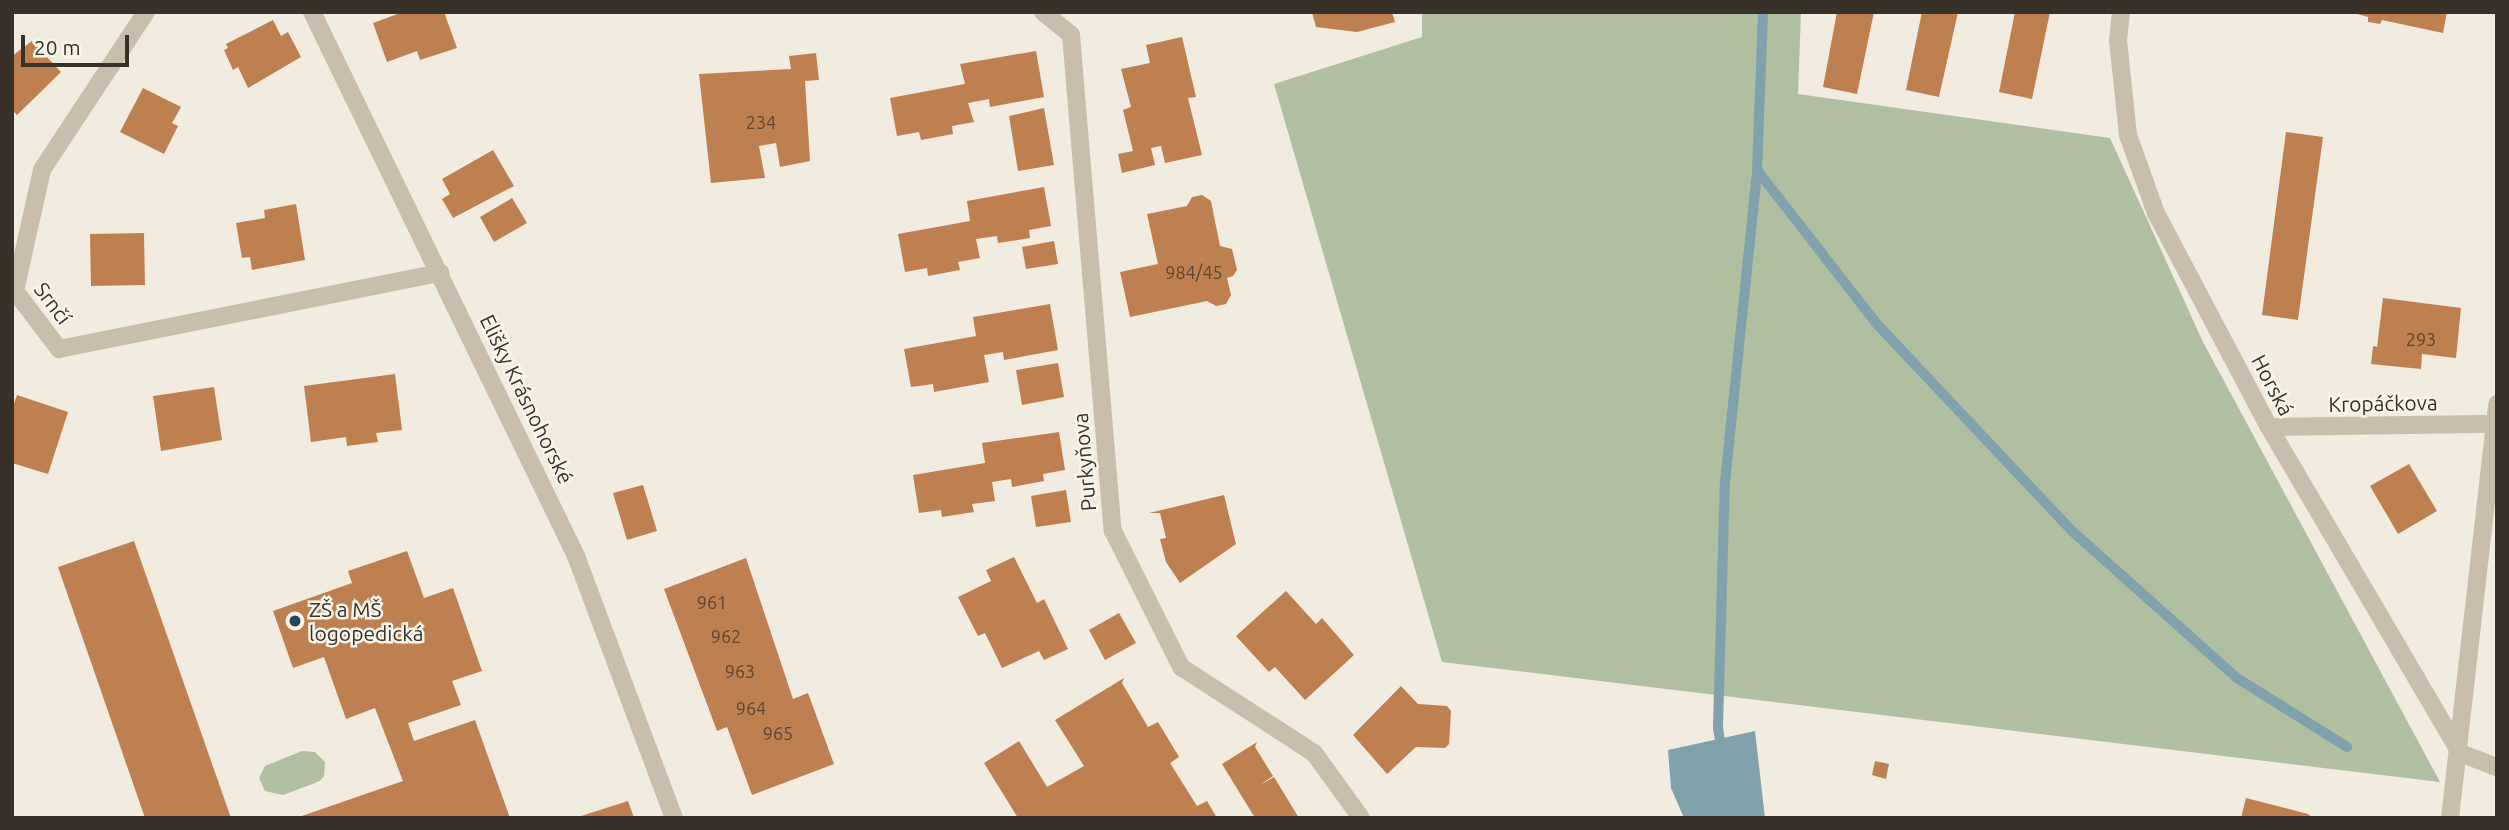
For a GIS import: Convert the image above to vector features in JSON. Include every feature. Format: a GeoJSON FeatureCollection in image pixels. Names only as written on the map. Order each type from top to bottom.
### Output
{"type":"FeatureCollection","features":[{"type":"Feature","properties":{"kind":"street","name":"Srnčí"},"geometry":{"type":"LineString","coordinates":[[146,12],[42,170],[15,290],[60,349],[441,273]]}},
{"type":"Feature","properties":{"kind":"street","name":"Elišky Krásnohorské"},"geometry":{"type":"LineString","coordinates":[[312,12],[441,273],[576,556],[674,818]]}},
{"type":"Feature","properties":{"kind":"street","name":"Purkyňova"},"geometry":{"type":"LineString","coordinates":[[1044,12],[1071,35],[1113,531],[1181,667],[1314,753],[1361,818]]}},
{"type":"Feature","properties":{"kind":"street","name":"Horská"},"geometry":{"type":"LineString","coordinates":[[2121,12],[2118,40],[2128,135],[2156,213],[2269,427],[2460,753]]}},
{"type":"Feature","properties":{"kind":"street"},"geometry":{"type":"LineString","coordinates":[[2450,818],[2460,753],[2497,404]]}},
{"type":"Feature","properties":{"kind":"street","name":"Kropáčkova"},"geometry":{"type":"LineString","coordinates":[[2269,427],[2496,424]]}},
{"type":"Feature","properties":{"kind":"street"},"geometry":{"type":"LineString","coordinates":[[2460,753],[2497,766]]}},
{"type":"Feature","properties":{"kind":"green space"},"geometry":{"type":"Polygon","coordinates":[[[1422,12],[1801,12],[1798,94],[2110,138],[2203,342],[2440,782],[1442,662],[1274,84],[1422,37],[1422,12]]]}},
{"type":"Feature","properties":{"kind":"green space"},"geometry":{"type":"Polygon","coordinates":[[[302,751],[315,752],[325,762],[324,776],[320,781],[283,795],[265,791],[259,778],[265,766],[302,751]]]}},
{"type":"Feature","properties":{"kind":"water"},"geometry":{"type":"Polygon","coordinates":[[[1755,731],[1765,818],[1684,818],[1671,788],[1668,750],[1755,731]]]}},
{"type":"Feature","properties":{"kind":"building"},"geometry":{"type":"Polygon","coordinates":[[[403,12],[444,12],[457,48],[420,60],[417,51],[387,62],[373,23],[403,12]]]}},
{"type":"Feature","properties":{"kind":"building"},"geometry":{"type":"Polygon","coordinates":[[[1312,12],[1392,12],[1395,22],[1357,32],[1316,27],[1312,12]]]}},
{"type":"Feature","properties":{"kind":"building"},"geometry":{"type":"Polygon","coordinates":[[[1837,12],[1874,12],[1857,94],[1823,87],[1837,12]]]}},
{"type":"Feature","properties":{"kind":"building"},"geometry":{"type":"Polygon","coordinates":[[[1922,12],[1958,12],[1939,97],[1906,90],[1922,12]]]}},
{"type":"Feature","properties":{"kind":"building"},"geometry":{"type":"Polygon","coordinates":[[[2015,12],[2050,12],[2032,99],[1999,92],[2015,12]]]}},
{"type":"Feature","properties":{"kind":"building"},"geometry":{"type":"Polygon","coordinates":[[[2350,12],[2447,12],[2443,33],[2382,20],[2380,24],[2368,22],[2368,17],[2350,12]]]}},
{"type":"Feature","properties":{"kind":"building"},"geometry":{"type":"Polygon","coordinates":[[[273,20],[281,36],[288,32],[301,57],[248,88],[238,67],[233,70],[224,50],[228,48],[226,44],[273,20]]]}},
{"type":"Feature","properties":{"kind":"building"},"geometry":{"type":"Polygon","coordinates":[[[1182,37],[1196,97],[1188,98],[1202,155],[1165,163],[1161,146],[1151,148],[1155,165],[1122,173],[1118,154],[1133,151],[1123,110],[1131,107],[1121,69],[1150,63],[1146,45],[1182,37]]]}},
{"type":"Feature","properties":{"kind":"building"},"geometry":{"type":"Polygon","coordinates":[[[32,41],[61,72],[17,115],[12,110],[12,56],[32,41]]]}},
{"type":"Feature","properties":{"kind":"building"},"geometry":{"type":"Polygon","coordinates":[[[1036,51],[1044,97],[990,107],[989,99],[968,103],[974,122],[952,126],[953,134],[921,140],[919,132],[897,136],[890,98],[965,84],[960,64],[1036,51]]]}},
{"type":"Feature","properties":{"kind":"building"},"geometry":{"type":"Polygon","coordinates":[[[816,53],[819,80],[805,81],[810,161],[780,167],[776,143],[759,146],[765,178],[711,183],[699,74],[791,69],[789,56],[816,53]]]}},
{"type":"Feature","properties":{"kind":"building"},"geometry":{"type":"Polygon","coordinates":[[[143,88],[181,107],[172,123],[178,126],[164,154],[120,132],[143,88]]]}},
{"type":"Feature","properties":{"kind":"building"},"geometry":{"type":"Polygon","coordinates":[[[1044,108],[1054,165],[1018,171],[1009,116],[1044,108]]]}},
{"type":"Feature","properties":{"kind":"building"},"geometry":{"type":"Polygon","coordinates":[[[2286,132],[2323,137],[2298,320],[2262,315],[2286,132]]]}},
{"type":"Feature","properties":{"kind":"building"},"geometry":{"type":"Polygon","coordinates":[[[493,150],[514,186],[453,218],[442,199],[450,194],[442,179],[493,150]]]}},
{"type":"Feature","properties":{"kind":"building"},"geometry":{"type":"Polygon","coordinates":[[[1044,187],[1051,226],[1029,230],[1030,238],[998,243],[997,236],[976,239],[980,258],[958,262],[960,270],[928,276],[927,268],[905,272],[898,234],[970,221],[967,201],[1044,187]]]}},
{"type":"Feature","properties":{"kind":"building"},"geometry":{"type":"Polygon","coordinates":[[[1202,195],[1211,201],[1220,246],[1232,249],[1237,270],[1233,276],[1227,278],[1231,295],[1226,304],[1216,306],[1207,301],[1130,317],[1120,272],[1158,264],[1147,214],[1187,206],[1192,197],[1202,195]]]}},
{"type":"Feature","properties":{"kind":"building"},"geometry":{"type":"Polygon","coordinates":[[[512,198],[527,223],[494,242],[480,217],[512,198]]]}},
{"type":"Feature","properties":{"kind":"building"},"geometry":{"type":"Polygon","coordinates":[[[296,204],[305,260],[252,270],[250,257],[242,258],[236,223],[265,218],[264,210],[296,204]]]}},
{"type":"Feature","properties":{"kind":"building"},"geometry":{"type":"Polygon","coordinates":[[[144,233],[145,285],[91,286],[90,234],[144,233]]]}},
{"type":"Feature","properties":{"kind":"building"},"geometry":{"type":"Polygon","coordinates":[[[1054,241],[1058,264],[1026,269],[1022,247],[1054,241]]]}},
{"type":"Feature","properties":{"kind":"building"},"geometry":{"type":"Polygon","coordinates":[[[2383,298],[2461,308],[2456,358],[2422,354],[2421,369],[2371,364],[2373,346],[2377,347],[2383,298]]]}},
{"type":"Feature","properties":{"kind":"building"},"geometry":{"type":"Polygon","coordinates":[[[1050,304],[1058,350],[1004,360],[1003,352],[984,355],[989,382],[934,392],[933,384],[911,387],[904,349],[976,336],[973,317],[1050,304]]]}},
{"type":"Feature","properties":{"kind":"building"},"geometry":{"type":"Polygon","coordinates":[[[1058,363],[1064,397],[1022,405],[1016,370],[1058,363]]]}},
{"type":"Feature","properties":{"kind":"building"},"geometry":{"type":"Polygon","coordinates":[[[395,374],[402,430],[376,433],[378,442],[347,446],[346,437],[311,442],[304,386],[395,374]]]}},
{"type":"Feature","properties":{"kind":"building"},"geometry":{"type":"Polygon","coordinates":[[[214,387],[222,440],[161,451],[153,396],[214,387]]]}},
{"type":"Feature","properties":{"kind":"building"},"geometry":{"type":"Polygon","coordinates":[[[17,395],[68,412],[48,474],[12,463],[12,409],[17,395]]]}},
{"type":"Feature","properties":{"kind":"building"},"geometry":{"type":"Polygon","coordinates":[[[1059,432],[1065,470],[1043,474],[1044,481],[1012,487],[1011,479],[992,482],[995,501],[972,504],[974,512],[942,517],[941,510],[919,513],[913,475],[985,463],[982,443],[1059,432]]]}},
{"type":"Feature","properties":{"kind":"building"},"geometry":{"type":"Polygon","coordinates":[[[2409,464],[2437,511],[2398,534],[2370,486],[2409,464]]]}},
{"type":"Feature","properties":{"kind":"building"},"geometry":{"type":"Polygon","coordinates":[[[643,485],[657,531],[627,540],[613,493],[643,485]]]}},
{"type":"Feature","properties":{"kind":"building"},"geometry":{"type":"Polygon","coordinates":[[[1066,490],[1071,522],[1036,527],[1031,496],[1066,490]]]}},
{"type":"Feature","properties":{"kind":"building"},"geometry":{"type":"Polygon","coordinates":[[[1224,495],[1236,544],[1180,583],[1166,562],[1160,539],[1166,538],[1160,513],[1149,513],[1224,495]]]}},
{"type":"Feature","properties":{"kind":"building"},"geometry":{"type":"Polygon","coordinates":[[[134,541],[231,818],[145,818],[58,567],[134,541]]]}},
{"type":"Feature","properties":{"kind":"building"},"geometry":{"type":"Polygon","coordinates":[[[407,551],[424,598],[453,588],[482,671],[452,681],[461,705],[408,723],[414,741],[475,720],[510,818],[296,818],[403,781],[375,708],[346,719],[324,657],[293,668],[273,611],[352,583],[348,571],[407,551]]]}},
{"type":"Feature","properties":{"kind":"building"},"geometry":{"type":"Polygon","coordinates":[[[1014,557],[1037,603],[1044,599],[1068,649],[1044,660],[1039,651],[1002,668],[985,633],[978,636],[958,597],[991,581],[986,570],[1014,557]]]}},
{"type":"Feature","properties":{"kind":"building"},"geometry":{"type":"Polygon","coordinates":[[[746,558],[793,699],[808,693],[834,764],[752,795],[727,727],[717,731],[664,589],[746,558]]]}},
{"type":"Feature","properties":{"kind":"building"},"geometry":{"type":"Polygon","coordinates":[[[1286,591],[1316,624],[1322,618],[1354,655],[1305,700],[1275,667],[1269,672],[1236,636],[1286,591]]]}},
{"type":"Feature","properties":{"kind":"building"},"geometry":{"type":"Polygon","coordinates":[[[1119,613],[1136,643],[1105,660],[1089,630],[1119,613]]]}},
{"type":"Feature","properties":{"kind":"building"},"geometry":{"type":"Polygon","coordinates":[[[1124,678],[1122,683],[1148,727],[1158,722],[1179,757],[1170,763],[1197,806],[1207,801],[1217,818],[1018,818],[984,763],[1019,741],[1047,787],[1084,766],[1055,720],[1124,678]]]}},
{"type":"Feature","properties":{"kind":"building"},"geometry":{"type":"Polygon","coordinates":[[[1401,686],[1418,704],[1447,706],[1451,711],[1449,744],[1445,748],[1416,747],[1387,774],[1353,735],[1401,686]]]}},
{"type":"Feature","properties":{"kind":"building"},"geometry":{"type":"Polygon","coordinates":[[[1257,742],[1255,747],[1273,776],[1260,785],[1274,777],[1299,818],[1255,818],[1222,764],[1257,742]]]}},
{"type":"Feature","properties":{"kind":"building"},"geometry":{"type":"Polygon","coordinates":[[[1875,761],[1889,764],[1886,779],[1872,775],[1875,761]]]}},
{"type":"Feature","properties":{"kind":"building"},"geometry":{"type":"Polygon","coordinates":[[[2246,798],[2308,814],[2313,818],[2241,818],[2246,798]]]}},
{"type":"Feature","properties":{"kind":"building"},"geometry":{"type":"Polygon","coordinates":[[[628,801],[634,818],[578,818],[578,817],[628,801]]]}},
{"type":"Feature","properties":{"kind":"waterway"},"geometry":{"type":"LineString","coordinates":[[1722,753],[1718,727],[1725,482],[1757,170],[1763,12]]}},
{"type":"Feature","properties":{"kind":"waterway"},"geometry":{"type":"LineString","coordinates":[[1757,170],[1876,323],[2072,531],[2237,678],[2347,747]]}},
{"type":"Feature","properties":{"kind":"place","name":"ZŠ a MŠ logopedická"},"geometry":{"type":"Point","coordinates":[295,621]}}]}
